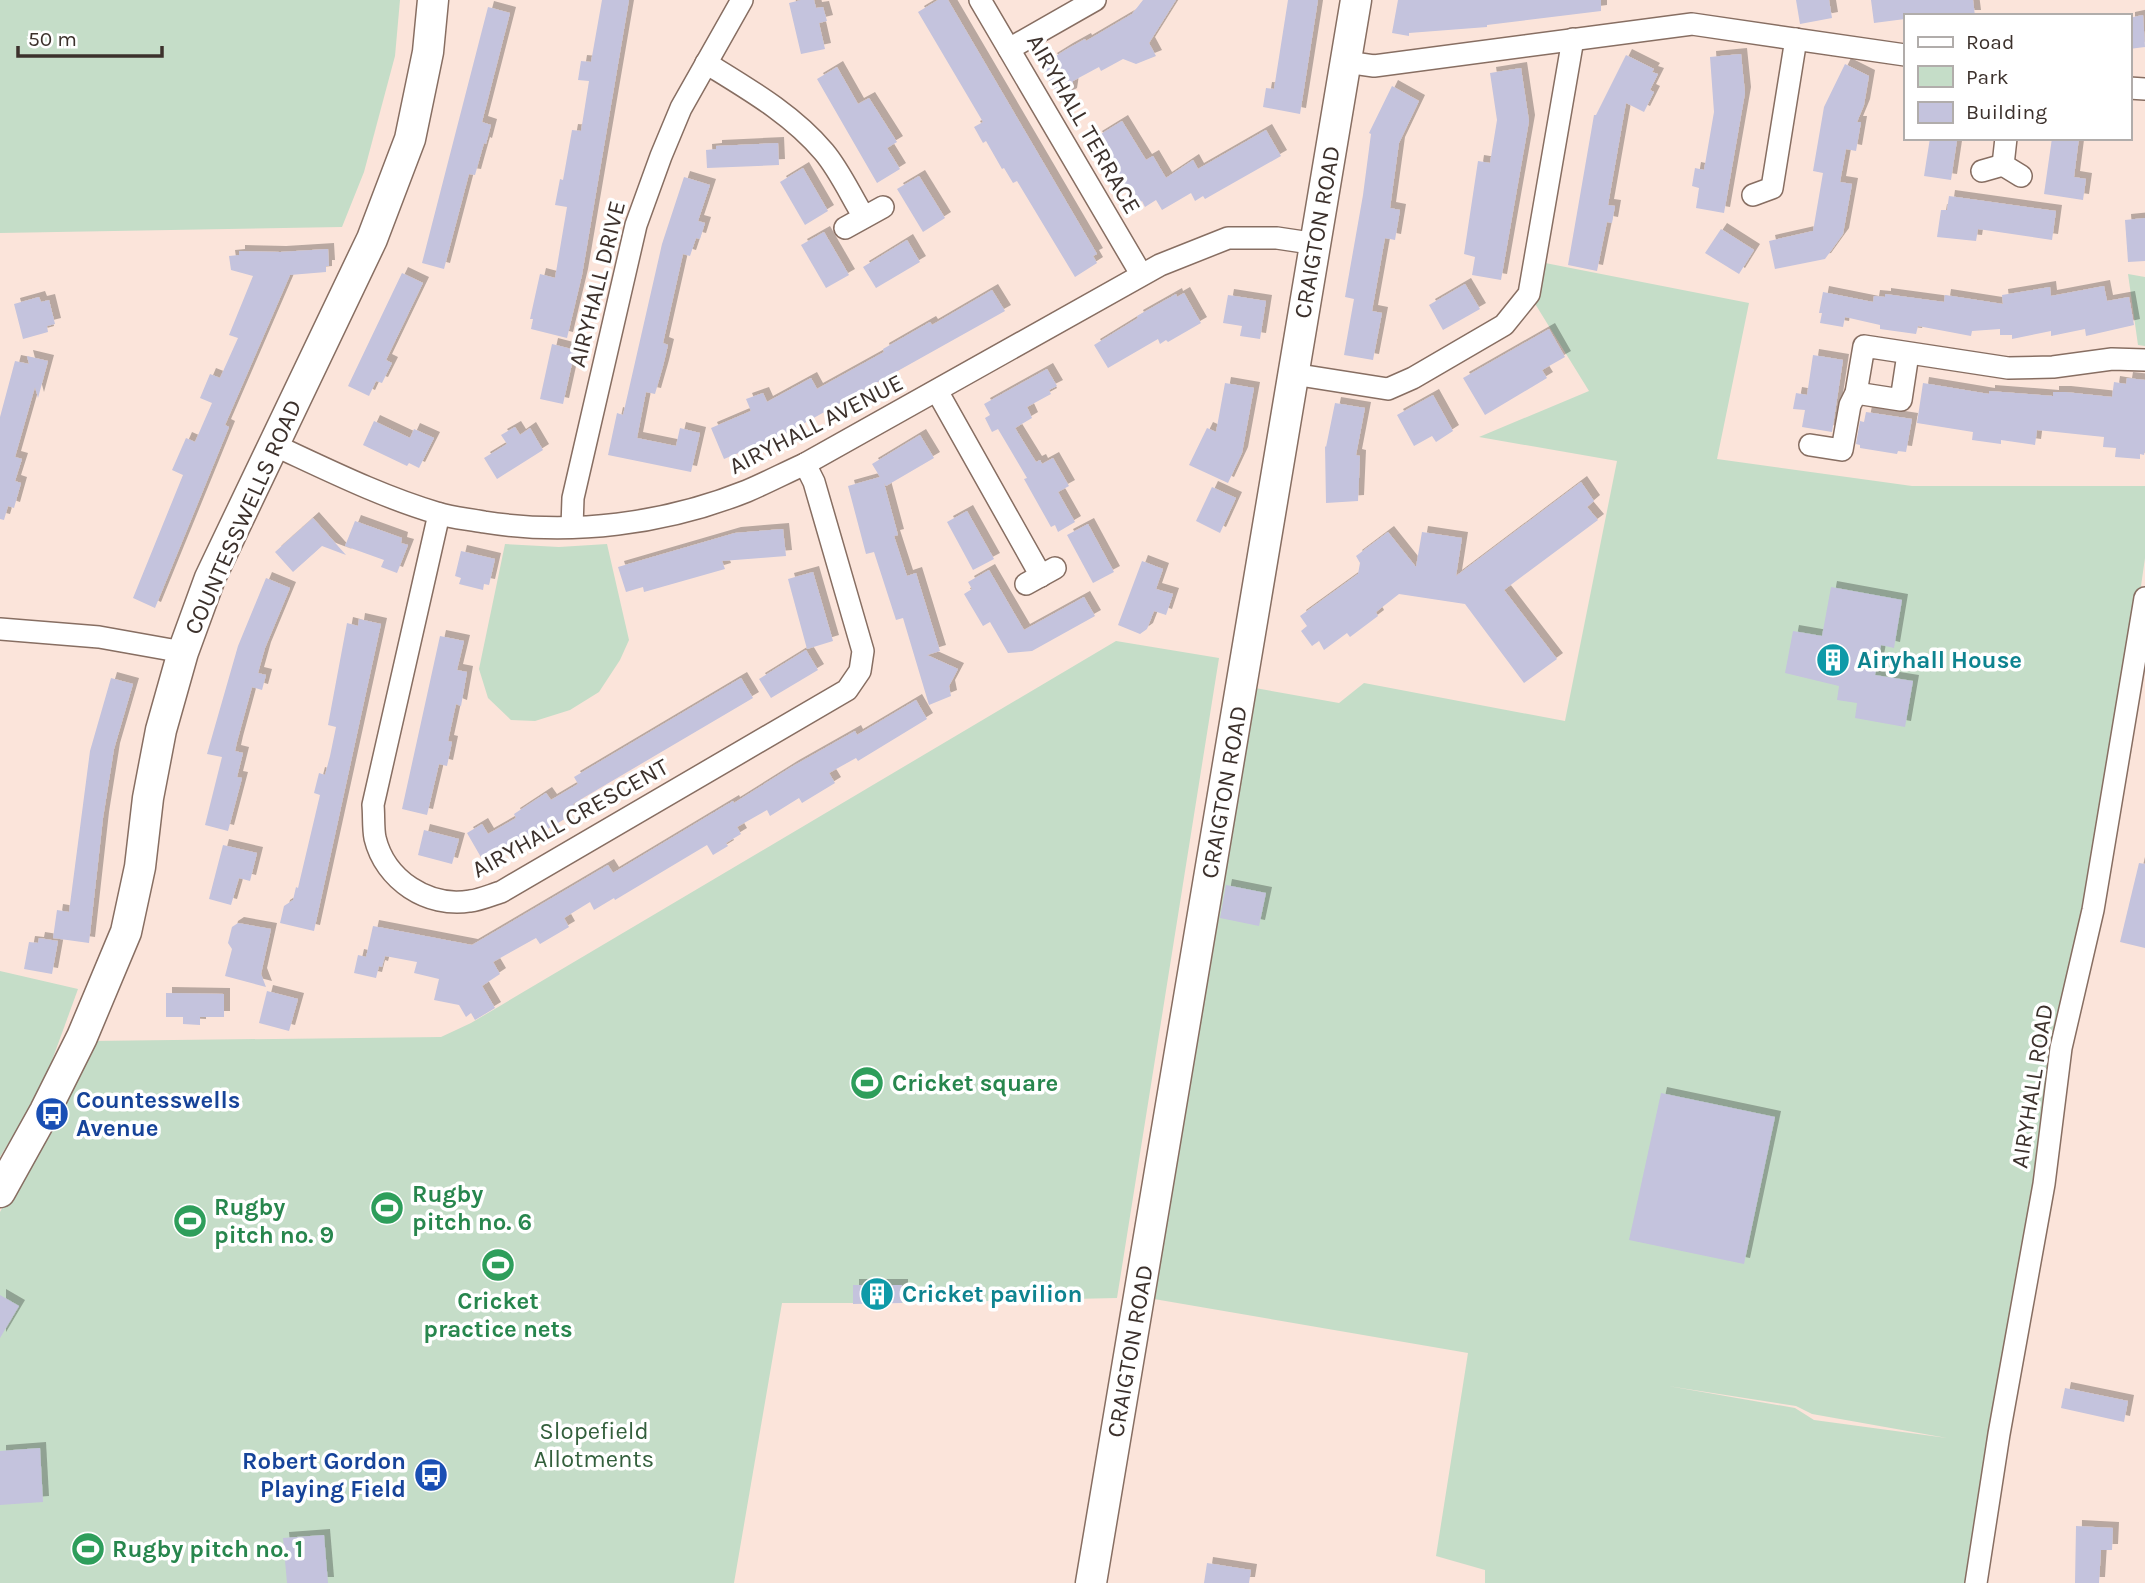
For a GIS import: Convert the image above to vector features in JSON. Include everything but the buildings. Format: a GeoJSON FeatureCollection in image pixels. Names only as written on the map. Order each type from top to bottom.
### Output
{"type":"FeatureCollection","features":[{"type":"Feature","properties":{"kind":"street","name":"COUNTESSWELLS ROAD"},"geometry":{"type":"LineString","coordinates":[[0,1192],[46,1111],[126,932],[140,867],[148,798],[161,730],[183,652],[211,578],[372,239],[410,139],[428,52],[433,0]]}},
{"type":"Feature","properties":{"kind":"street","name":"AIRYHALL DRIVE"},"geometry":{"type":"LineString","coordinates":[[572,527],[573,498],[636,225],[676,120],[743,0]]}},
{"type":"Feature","properties":{"kind":"street","name":"AIRYHALL TERRACE"},"geometry":{"type":"LineString","coordinates":[[980,0],[1141,274]]}},
{"type":"Feature","properties":{"kind":"street"},"geometry":{"type":"LineString","coordinates":[[1009,49],[1096,0]]}},
{"type":"Feature","properties":{"kind":"street","name":"CRAIGTON ROAD"},"geometry":{"type":"LineString","coordinates":[[1091,1583],[1356,0]]}},
{"type":"Feature","properties":{"kind":"street"},"geometry":{"type":"LineString","coordinates":[[1346,62],[1374,66],[1692,23],[1904,55]]}},
{"type":"Feature","properties":{"kind":"street"},"geometry":{"type":"LineString","coordinates":[[1293,374],[1388,389],[1413,378],[1504,325],[1529,294],[1573,39]]}},
{"type":"Feature","properties":{"kind":"street"},"geometry":{"type":"LineString","coordinates":[[1771,193],[1796,39]]}},
{"type":"Feature","properties":{"kind":"street"},"geometry":{"type":"LineString","coordinates":[[706,63],[752,91],[797,124],[874,212],[845,228]]}},
{"type":"Feature","properties":{"kind":"street"},"geometry":{"type":"LineString","coordinates":[[1982,171],[2012,171],[2006,140]]}},
{"type":"Feature","properties":{"kind":"street","name":"AIRYHALL AVENUE"},"geometry":{"type":"LineString","coordinates":[[274,445],[402,501],[439,514],[509,526],[572,527],[637,522],[687,510],[746,491],[805,464],[1141,274],[1228,238],[1277,238],[1317,244]]}},
{"type":"Feature","properties":{"kind":"street"},"geometry":{"type":"LineString","coordinates":[[1810,445],[1842,450],[1864,346],[2008,368],[2053,367],[2112,359],[2145,360]]}},
{"type":"Feature","properties":{"kind":"street"},"geometry":{"type":"LineString","coordinates":[[1856,393],[1901,400],[1908,354]]}},
{"type":"Feature","properties":{"kind":"street","name":"AIRYHALL AVENUE"},"geometry":{"type":"LineString","coordinates":[[937,391],[1041,576]]}},
{"type":"Feature","properties":{"kind":"street","name":"AIRYHALL CRESCENT"},"geometry":{"type":"LineString","coordinates":[[439,514],[373,805],[375,838],[389,867],[411,890],[441,902],[470,901],[501,892],[846,690],[860,671],[863,651],[814,482],[805,464]]}},
{"type":"Feature","properties":{"kind":"street","name":"AIRYHALL ROAD"},"geometry":{"type":"LineString","coordinates":[[1976,1583],[1999,1434],[2044,1184],[2061,1048],[2094,910],[2145,598]]}},
{"type":"Feature","properties":{"kind":"street"},"geometry":{"type":"LineString","coordinates":[[0,628],[99,637],[183,652]]}},
{"type":"Feature","properties":{"kind":"green space"},"geometry":{"type":"Polygon","coordinates":[[[0,0],[400,0],[395,56],[364,172],[342,227],[0,233],[0,0]]]}},
{"type":"Feature","properties":{"kind":"green space"},"geometry":{"type":"Polygon","coordinates":[[[1535,261],[1749,303],[1717,459],[1912,486],[2145,486],[2145,558],[2111,797],[1976,1583],[1485,1583],[1485,1570],[1436,1556],[1468,1353],[1154,1299],[1214,917],[1255,688],[1339,703],[1364,683],[1565,721],[1617,461],[1479,437],[1589,391],[1529,294],[1535,261]],[[1668,1386],[1795,1408],[1814,1420],[1947,1438],[1812,1414],[1796,1406],[1668,1386]]]}},
{"type":"Feature","properties":{"kind":"green space"},"geometry":{"type":"Polygon","coordinates":[[[2128,274],[2145,277],[2145,346],[2138,345],[2128,274]]]}},
{"type":"Feature","properties":{"kind":"green space"},"geometry":{"type":"Polygon","coordinates":[[[505,544],[559,547],[607,544],[629,640],[620,660],[599,692],[570,710],[535,721],[511,720],[488,698],[479,669],[505,544]]]}},
{"type":"Feature","properties":{"kind":"green space","name":"Slopefield Allotments"},"geometry":{"type":"Polygon","coordinates":[[[1116,641],[1219,658],[1117,1298],[782,1303],[734,1583],[0,1583],[0,1212],[91,1041],[441,1037],[471,1023],[1116,641]]]}},
{"type":"Feature","properties":{"kind":"green space"},"geometry":{"type":"Polygon","coordinates":[[[0,971],[78,989],[42,1088],[0,1157],[0,971]]]}},
{"type":"Feature","properties":{"kind":"place","name":"Airyhall House"},"geometry":{"type":"Point","coordinates":[1833,660]}},
{"type":"Feature","properties":{"kind":"place","name":"Cricket square"},"geometry":{"type":"Point","coordinates":[867,1083]}},
{"type":"Feature","properties":{"kind":"place","name":"Countesswells Avenue"},"geometry":{"type":"Point","coordinates":[52,1114]}},
{"type":"Feature","properties":{"kind":"place","name":"Rugby pitch no. 6"},"geometry":{"type":"Point","coordinates":[387,1208]}},
{"type":"Feature","properties":{"kind":"place","name":"Rugby pitch no. 9"},"geometry":{"type":"Point","coordinates":[190,1221]}},
{"type":"Feature","properties":{"kind":"place","name":"Cricket practice nets"},"geometry":{"type":"Point","coordinates":[498,1265]}},
{"type":"Feature","properties":{"kind":"place","name":"Cricket pavilion"},"geometry":{"type":"Point","coordinates":[877,1294]}},
{"type":"Feature","properties":{"kind":"place","name":"Robert Gordon Playing Field"},"geometry":{"type":"Point","coordinates":[431,1475]}},
{"type":"Feature","properties":{"kind":"place","name":"Rugby pitch no. 1"},"geometry":{"type":"Point","coordinates":[88,1549]}}]}
